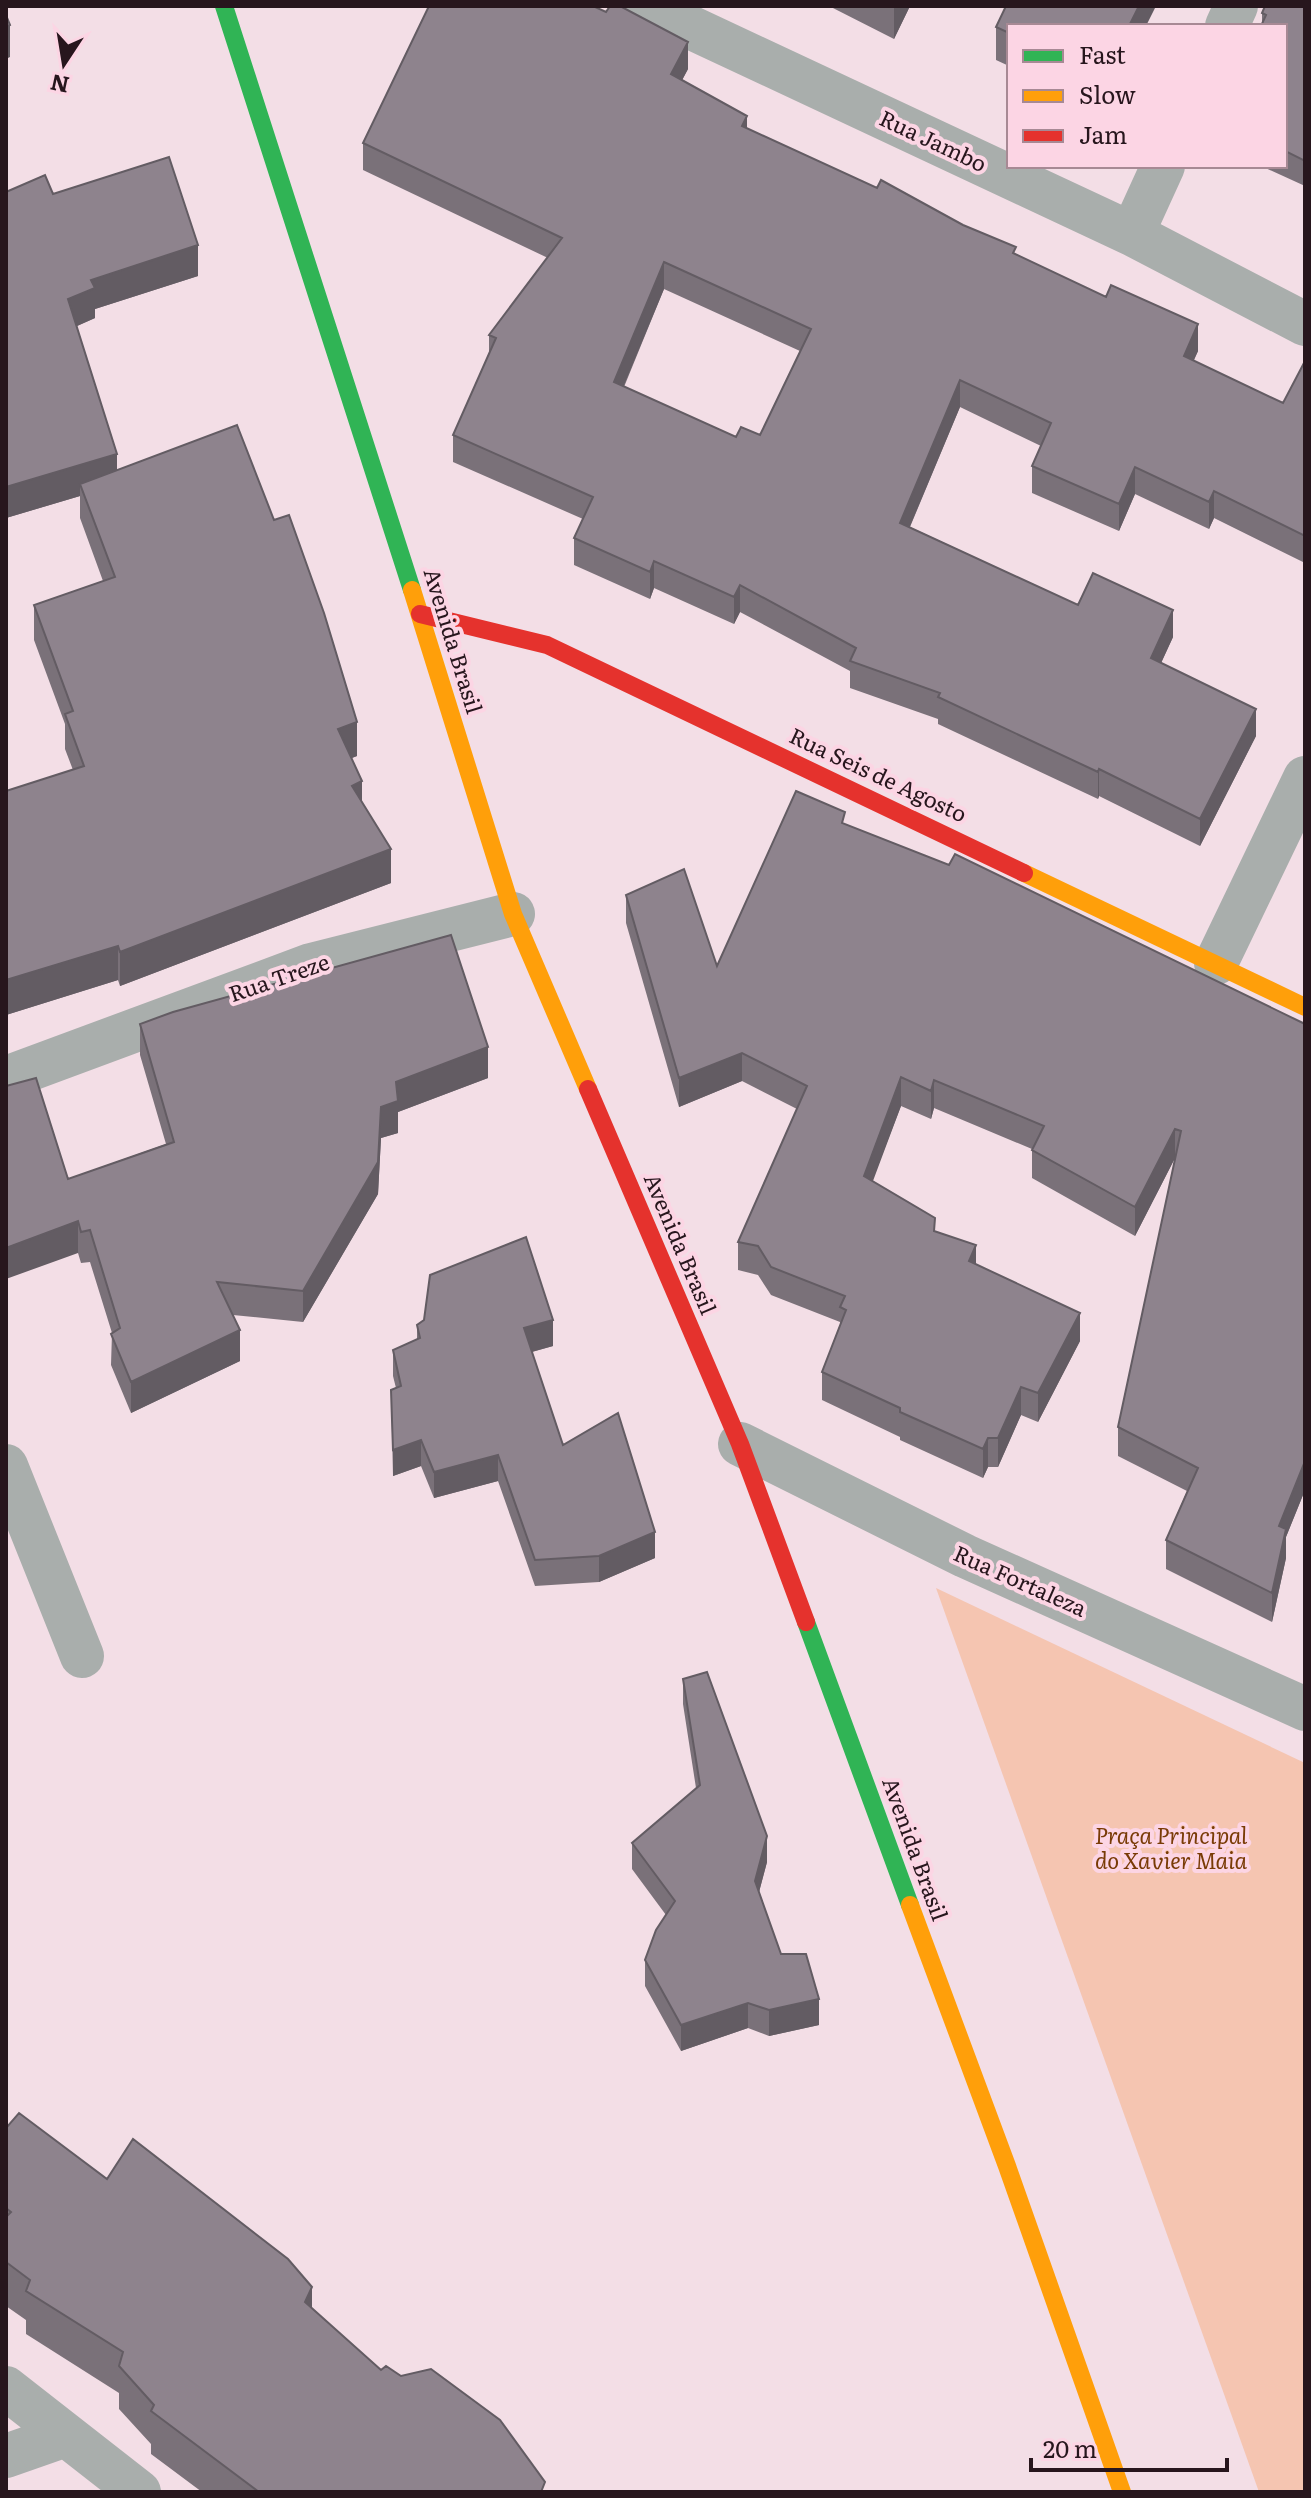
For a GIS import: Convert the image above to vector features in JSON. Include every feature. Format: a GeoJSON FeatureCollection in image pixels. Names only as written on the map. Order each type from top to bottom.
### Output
{"type":"FeatureCollection","features":[{"type":"Feature","properties":{"kind":"street","name":"Avenida Brasil"},"geometry":{"type":"LineString","coordinates":[[224,6],[513,914],[740,1444],[1007,2166],[1122,2492]]}},
{"type":"Feature","properties":{"kind":"street","name":"Rua Jambo"},"geometry":{"type":"LineString","coordinates":[[645,6],[1132,234],[1305,324]]}},
{"type":"Feature","properties":{"kind":"street"},"geometry":{"type":"LineString","coordinates":[[1132,234],[1162,168]]}},
{"type":"Feature","properties":{"kind":"street","name":"Rua Seis de Agosto"},"geometry":{"type":"LineString","coordinates":[[420,614],[547,645],[1305,1007]]}},
{"type":"Feature","properties":{"kind":"street"},"geometry":{"type":"LineString","coordinates":[[1216,963],[1305,778]]}},
{"type":"Feature","properties":{"kind":"street","name":"Rua Treze"},"geometry":{"type":"LineString","coordinates":[[6,1078],[311,965],[513,914]]}},
{"type":"Feature","properties":{"kind":"street","name":"Rua Fortaleza"},"geometry":{"type":"LineString","coordinates":[[740,1444],[965,1556],[1305,1709]]}},
{"type":"Feature","properties":{"kind":"street"},"geometry":{"type":"LineString","coordinates":[[6,1466],[82,1656]]}},
{"type":"Feature","properties":{"kind":"street"},"geometry":{"type":"LineString","coordinates":[[6,2388],[139,2492]]}},
{"type":"Feature","properties":{"kind":"street"},"geometry":{"type":"LineString","coordinates":[[6,2456],[66,2435]]}},
{"type":"Feature","properties":{"kind":"green space","name":"Praça Principal do Xavier Maia"},"geometry":{"type":"Polygon","coordinates":[[[936,1588],[1305,1763],[1305,2492],[1259,2492],[936,1588]]]}},
{"type":"Feature","properties":{"kind":"building"},"geometry":{"type":"Polygon","coordinates":[[[429,6],[593,6],[606,12],[610,6],[620,6],[688,42],[671,74],[747,116],[742,126],[877,188],[881,180],[963,225],[1016,247],[1013,253],[1106,297],[1111,285],[1198,324],[1184,356],[1283,403],[1305,361],[1305,536],[1214,491],[1209,502],[1135,467],[1119,504],[1032,466],[1051,423],[960,380],[900,523],[1078,605],[1093,573],[1173,610],[1151,658],[1256,709],[1200,819],[1099,769],[1098,772],[938,697],[940,693],[850,661],[856,648],[740,585],[734,597],[654,561],[650,572],[574,538],[593,497],[453,435],[496,338],[489,335],[562,238],[363,143],[429,6]],[[664,262],[614,382],[736,437],[741,427],[760,435],[811,329],[664,262]]]}},
{"type":"Feature","properties":{"kind":"building"},"geometry":{"type":"Polygon","coordinates":[[[1006,6],[1139,6],[1130,24],[1007,24],[1007,32],[996,27],[1006,6]]]}},
{"type":"Feature","properties":{"kind":"building"},"geometry":{"type":"Polygon","coordinates":[[[1265,6],[1305,6],[1305,161],[1287,152],[1287,24],[1262,24],[1266,15],[1262,13],[1265,6]]]}},
{"type":"Feature","properties":{"kind":"building"},"geometry":{"type":"Polygon","coordinates":[[[169,157],[198,245],[91,280],[95,288],[68,299],[117,454],[6,487],[6,192],[45,175],[53,194],[169,157]]]}},
{"type":"Feature","properties":{"kind":"building"},"geometry":{"type":"Polygon","coordinates":[[[237,425],[274,520],[289,515],[324,613],[357,722],[338,729],[362,781],[352,786],[391,849],[120,952],[118,946],[6,980],[6,791],[84,766],[65,714],[73,711],[34,605],[115,577],[80,484],[237,425]]]}},
{"type":"Feature","properties":{"kind":"building"},"geometry":{"type":"Polygon","coordinates":[[[796,791],[845,812],[842,823],[949,865],[955,854],[1305,1024],[1305,1461],[1279,1526],[1286,1529],[1272,1593],[1166,1540],[1198,1468],[1118,1427],[1181,1131],[1175,1129],[1135,1207],[1032,1150],[1044,1126],[934,1080],[931,1091],[901,1077],[864,1176],[935,1218],[934,1231],[976,1245],[969,1261],[1080,1313],[1038,1393],[1021,1387],[998,1438],[988,1438],[983,1449],[900,1412],[900,1408],[822,1372],[846,1310],[840,1307],[845,1296],[771,1267],[758,1246],[738,1242],[807,1086],[742,1053],[679,1078],[626,895],[684,869],[717,966],[796,791]]]}},
{"type":"Feature","properties":{"kind":"building"},"geometry":{"type":"Polygon","coordinates":[[[451,935],[488,1047],[396,1082],[398,1101],[381,1107],[378,1162],[303,1291],[217,1282],[240,1330],[131,1382],[111,1334],[120,1328],[90,1230],[81,1232],[78,1221],[6,1248],[6,1086],[36,1078],[68,1179],[174,1142],[140,1024],[173,1012],[451,935]]]}},
{"type":"Feature","properties":{"kind":"building"},"geometry":{"type":"Polygon","coordinates":[[[526,1237],[553,1320],[524,1328],[563,1445],[618,1413],[655,1532],[599,1556],[535,1560],[498,1455],[434,1472],[421,1440],[393,1450],[391,1390],[401,1386],[393,1350],[420,1338],[417,1325],[424,1320],[430,1275],[526,1237]]]}},
{"type":"Feature","properties":{"kind":"building"},"geometry":{"type":"Polygon","coordinates":[[[707,1672],[767,1836],[755,1881],[781,1954],[806,1954],[819,1999],[769,2010],[748,2003],[681,2025],[645,1960],[656,1930],[675,1901],[632,1843],[700,1785],[683,1679],[707,1672]]]}},
{"type":"Feature","properties":{"kind":"building"},"geometry":{"type":"Polygon","coordinates":[[[19,2113],[107,2179],[133,2139],[288,2259],[312,2287],[305,2302],[381,2370],[386,2366],[401,2376],[431,2369],[500,2420],[545,2482],[541,2492],[259,2492],[151,2411],[154,2405],[119,2366],[123,2352],[26,2291],[30,2280],[6,2262],[6,2217],[11,2212],[6,2208],[6,2128],[19,2113]]]}},
{"type":"Feature","properties":{"kind":"traffic: fast"},"geometry":{"type":"LineString","coordinates":[[224,6],[412,590]]}},
{"type":"Feature","properties":{"kind":"traffic: fast"},"geometry":{"type":"LineString","coordinates":[[806,1622],[910,1905]]}},
{"type":"Feature","properties":{"kind":"traffic: slow"},"geometry":{"type":"LineString","coordinates":[[412,590],[513,914],[588,1089]]}},
{"type":"Feature","properties":{"kind":"traffic: slow"},"geometry":{"type":"LineString","coordinates":[[1024,873],[1305,1007]]}},
{"type":"Feature","properties":{"kind":"traffic: slow"},"geometry":{"type":"LineString","coordinates":[[910,1905],[1007,2166],[1122,2492]]}},
{"type":"Feature","properties":{"kind":"traffic: jam"},"geometry":{"type":"LineString","coordinates":[[420,614],[547,645],[1024,873]]}},
{"type":"Feature","properties":{"kind":"traffic: jam"},"geometry":{"type":"LineString","coordinates":[[588,1089],[740,1444],[806,1622]]}}]}
